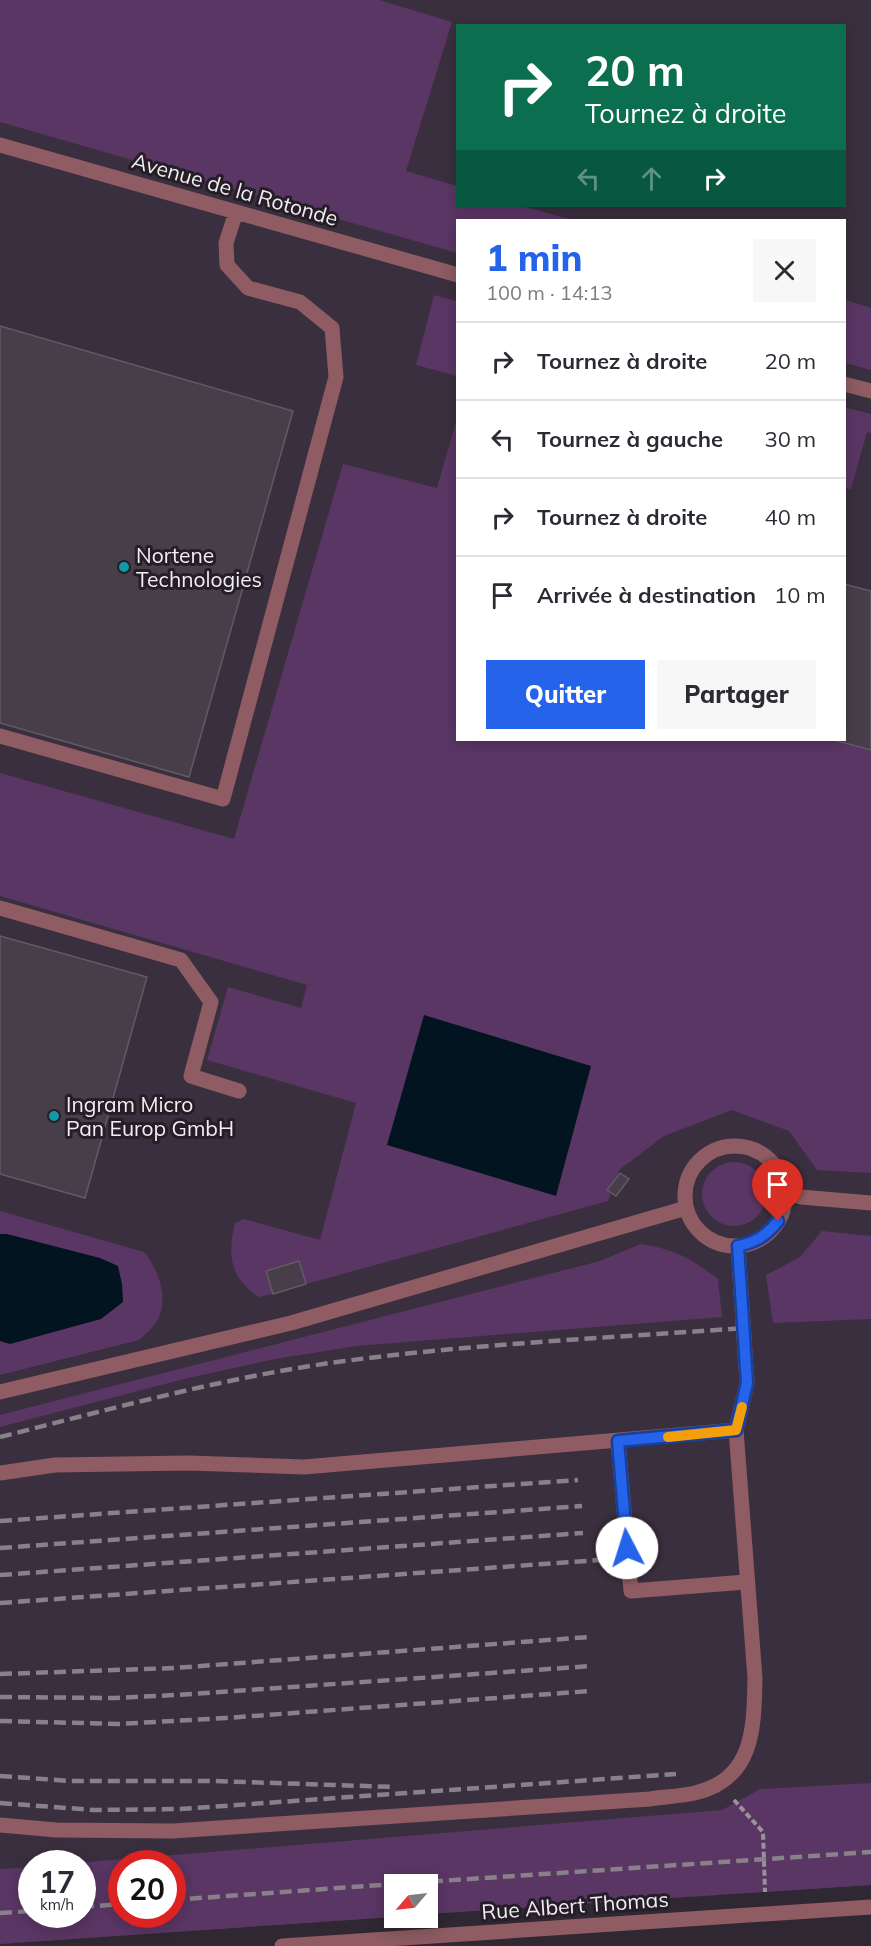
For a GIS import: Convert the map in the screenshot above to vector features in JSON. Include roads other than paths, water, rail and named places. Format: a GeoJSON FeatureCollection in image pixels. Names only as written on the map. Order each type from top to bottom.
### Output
{"type":"FeatureCollection","features":[{"type":"Feature","properties":{"kind":"street","name":"Avenue de la Rotonde"},"geometry":{"type":"LineString","coordinates":[[0,145],[456,274]]}},
{"type":"Feature","properties":{"kind":"street"},"geometry":{"type":"LineString","coordinates":[[0,736],[223,799],[336,377],[332,328],[300,302],[248,288],[227,265],[226,243],[236,212]]}},
{"type":"Feature","properties":{"kind":"street"},"geometry":{"type":"LineString","coordinates":[[846,385],[871,391]]}},
{"type":"Feature","properties":{"kind":"street"},"geometry":{"type":"LineString","coordinates":[[0,908],[181,960],[211,1002],[191,1076],[239,1091]]}},
{"type":"Feature","properties":{"kind":"street"},"geometry":{"type":"LineString","coordinates":[[735,1146],[753,1149],[769,1159],[779,1174],[785,1191],[784,1207],[778,1221],[768,1233],[755,1242],[738,1246],[722,1245],[706,1237],[693,1224],[686,1208],[685,1189],[690,1172],[702,1158],[717,1149],[735,1146]]}},
{"type":"Feature","properties":{"kind":"street"},"geometry":{"type":"LineString","coordinates":[[785,1191],[801,1197],[871,1203]]}},
{"type":"Feature","properties":{"kind":"street"},"geometry":{"type":"LineString","coordinates":[[0,1392],[298,1320],[686,1208]]}},
{"type":"Feature","properties":{"kind":"street"},"geometry":{"type":"LineString","coordinates":[[0,1825],[56,1830],[173,1831],[650,1799],[695,1793],[719,1784],[736,1771],[749,1744],[754,1714],[755,1678],[736,1430],[747,1383],[738,1246]]}},
{"type":"Feature","properties":{"kind":"street"},"geometry":{"type":"LineString","coordinates":[[0,1473],[55,1465],[188,1463],[304,1467],[736,1430]]}},
{"type":"Feature","properties":{"kind":"street"},"geometry":{"type":"LineString","coordinates":[[618,1441],[631,1591],[746,1582]]}},
{"type":"Feature","properties":{"kind":"street","name":"Rue Albert Thomas"},"geometry":{"type":"LineString","coordinates":[[282,1946],[871,1907]]}},
{"type":"Feature","properties":{"kind":"water"},"geometry":{"type":"Polygon","coordinates":[[[424,1015],[591,1066],[556,1196],[387,1145],[424,1015]]]}},
{"type":"Feature","properties":{"kind":"water"},"geometry":{"type":"Polygon","coordinates":[[[0,1234],[100,1258],[118,1266],[123,1302],[101,1319],[10,1344],[0,1341],[0,1234]]]}},
{"type":"Feature","properties":{"kind":"railway"},"geometry":{"type":"LineString","coordinates":[[0,1437],[209,1385],[337,1362],[489,1346],[744,1328]]}},
{"type":"Feature","properties":{"kind":"railway"},"geometry":{"type":"LineString","coordinates":[[0,1521],[578,1480]]}},
{"type":"Feature","properties":{"kind":"railway"},"geometry":{"type":"LineString","coordinates":[[0,1548],[582,1506]]}},
{"type":"Feature","properties":{"kind":"railway"},"geometry":{"type":"LineString","coordinates":[[0,1575],[583,1533]]}},
{"type":"Feature","properties":{"kind":"railway"},"geometry":{"type":"LineString","coordinates":[[0,1603],[599,1560]]}},
{"type":"Feature","properties":{"kind":"railway"},"geometry":{"type":"LineString","coordinates":[[0,1674],[174,1668],[589,1637]]}},
{"type":"Feature","properties":{"kind":"railway"},"geometry":{"type":"LineString","coordinates":[[0,1697],[115,1698],[176,1695],[592,1666]]}},
{"type":"Feature","properties":{"kind":"railway"},"geometry":{"type":"LineString","coordinates":[[0,1721],[119,1724],[590,1691]]}},
{"type":"Feature","properties":{"kind":"railway"},"geometry":{"type":"LineString","coordinates":[[0,1803],[94,1810],[180,1809],[676,1774]]}},
{"type":"Feature","properties":{"kind":"railway"},"geometry":{"type":"LineString","coordinates":[[0,1776],[71,1781],[215,1781],[394,1787]]}},
{"type":"Feature","properties":{"kind":"railway"},"geometry":{"type":"LineString","coordinates":[[438,1881],[871,1852]]}},
{"type":"Feature","properties":{"kind":"railway"},"geometry":{"type":"LineString","coordinates":[[186,1899],[384,1885]]}},
{"type":"Feature","properties":{"kind":"railway"},"geometry":{"type":"LineString","coordinates":[[96,1906],[108,1905]]}},
{"type":"Feature","properties":{"kind":"railway"},"geometry":{"type":"LineString","coordinates":[[0,1913],[18,1912]]}},
{"type":"Feature","properties":{"kind":"place","name":"Nortene Technologies"},"geometry":{"type":"Point","coordinates":[124,567]}},
{"type":"Feature","properties":{"kind":"place","name":"Ingram Micro Pan Europ GmbH"},"geometry":{"type":"Point","coordinates":[54,1116]}}]}
